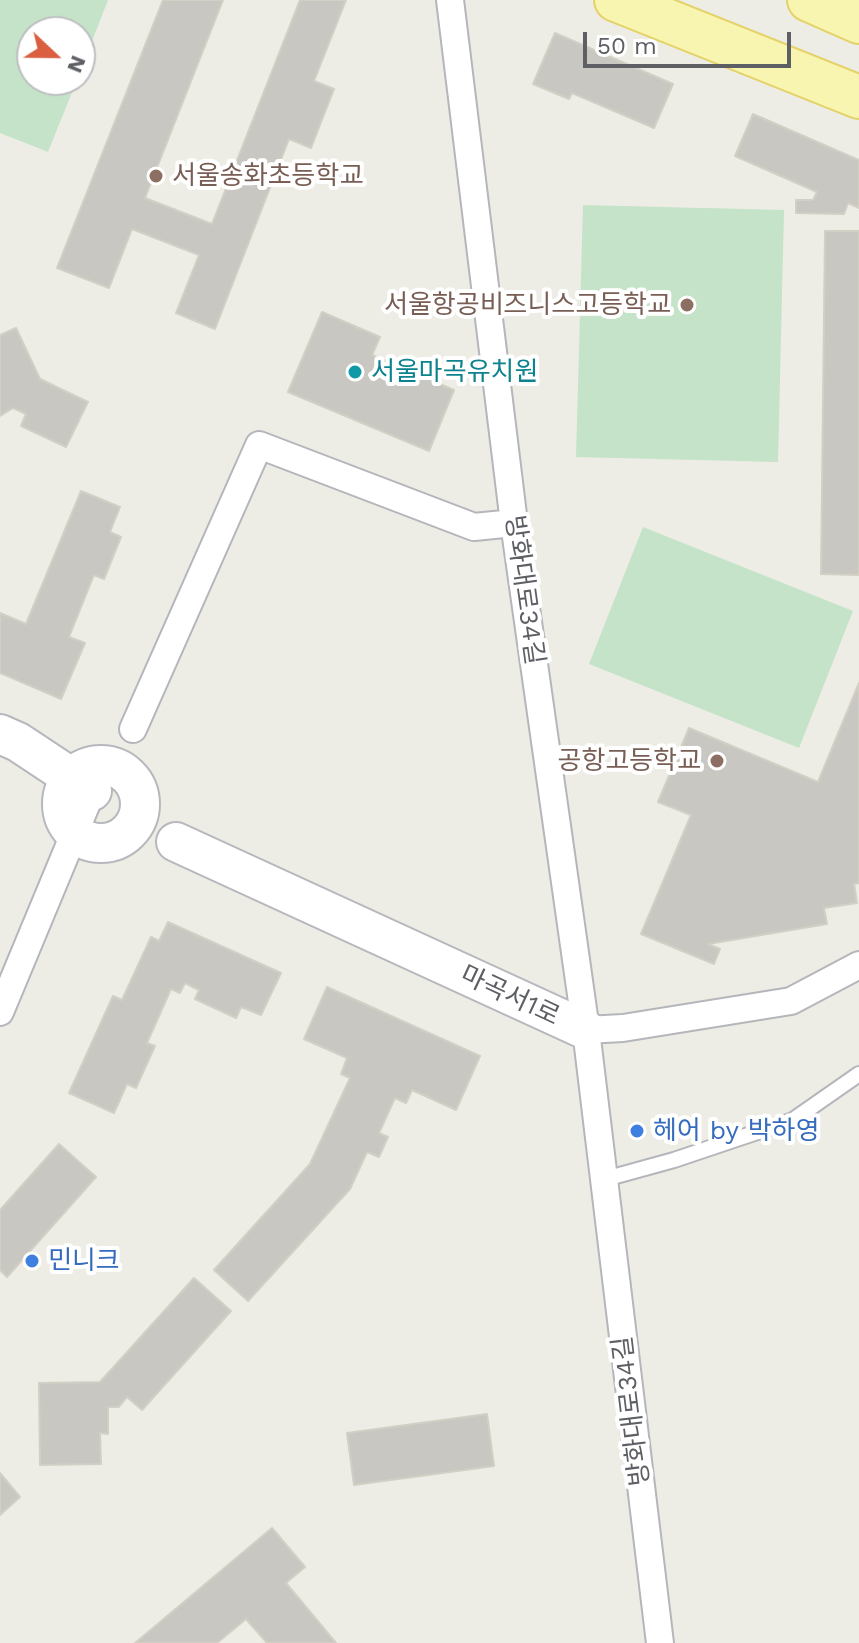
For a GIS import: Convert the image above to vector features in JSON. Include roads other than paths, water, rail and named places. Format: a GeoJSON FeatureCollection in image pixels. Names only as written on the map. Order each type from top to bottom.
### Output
{"type":"FeatureCollection","features":[{"type":"Feature","properties":{"kind":"main road"},"geometry":{"type":"LineString","coordinates":[[616,0],[859,97]]}},
{"type":"Feature","properties":{"kind":"main road"},"geometry":{"type":"LineString","coordinates":[[809,0],[859,22]]}},
{"type":"Feature","properties":{"kind":"street","name":"방화대로34길"},"geometry":{"type":"LineString","coordinates":[[450,0],[514,523],[586,1030],[660,1643]]}},
{"type":"Feature","properties":{"kind":"street"},"geometry":{"type":"LineString","coordinates":[[133,729],[259,445],[474,527],[514,523]]}},
{"type":"Feature","properties":{"kind":"street"},"geometry":{"type":"LineString","coordinates":[[0,734],[102,779],[0,1012]]}},
{"type":"Feature","properties":{"kind":"street","name":"마곡서1로"},"geometry":{"type":"LineString","coordinates":[[176,842],[586,1030],[623,1028],[791,1001],[859,965]]}},
{"type":"Feature","properties":{"kind":"lane"},"geometry":{"type":"LineString","coordinates":[[605,1179],[674,1160],[793,1120],[859,1074]]}},
{"type":"Feature","properties":{"kind":"place","name":"서울송화초등학교"},"geometry":{"type":"Point","coordinates":[156,176]}},
{"type":"Feature","properties":{"kind":"place","name":"서울항공비즈니스고등학교"},"geometry":{"type":"Point","coordinates":[687,305]}},
{"type":"Feature","properties":{"kind":"place","name":"서울마곡유치원"},"geometry":{"type":"Point","coordinates":[355,372]}},
{"type":"Feature","properties":{"kind":"place","name":"공항고등학교"},"geometry":{"type":"Point","coordinates":[717,761]}},
{"type":"Feature","properties":{"kind":"place","name":"헤어 by 박하영"},"geometry":{"type":"Point","coordinates":[637,1131]}},
{"type":"Feature","properties":{"kind":"place","name":"민니크"},"geometry":{"type":"Point","coordinates":[32,1261]}}]}
